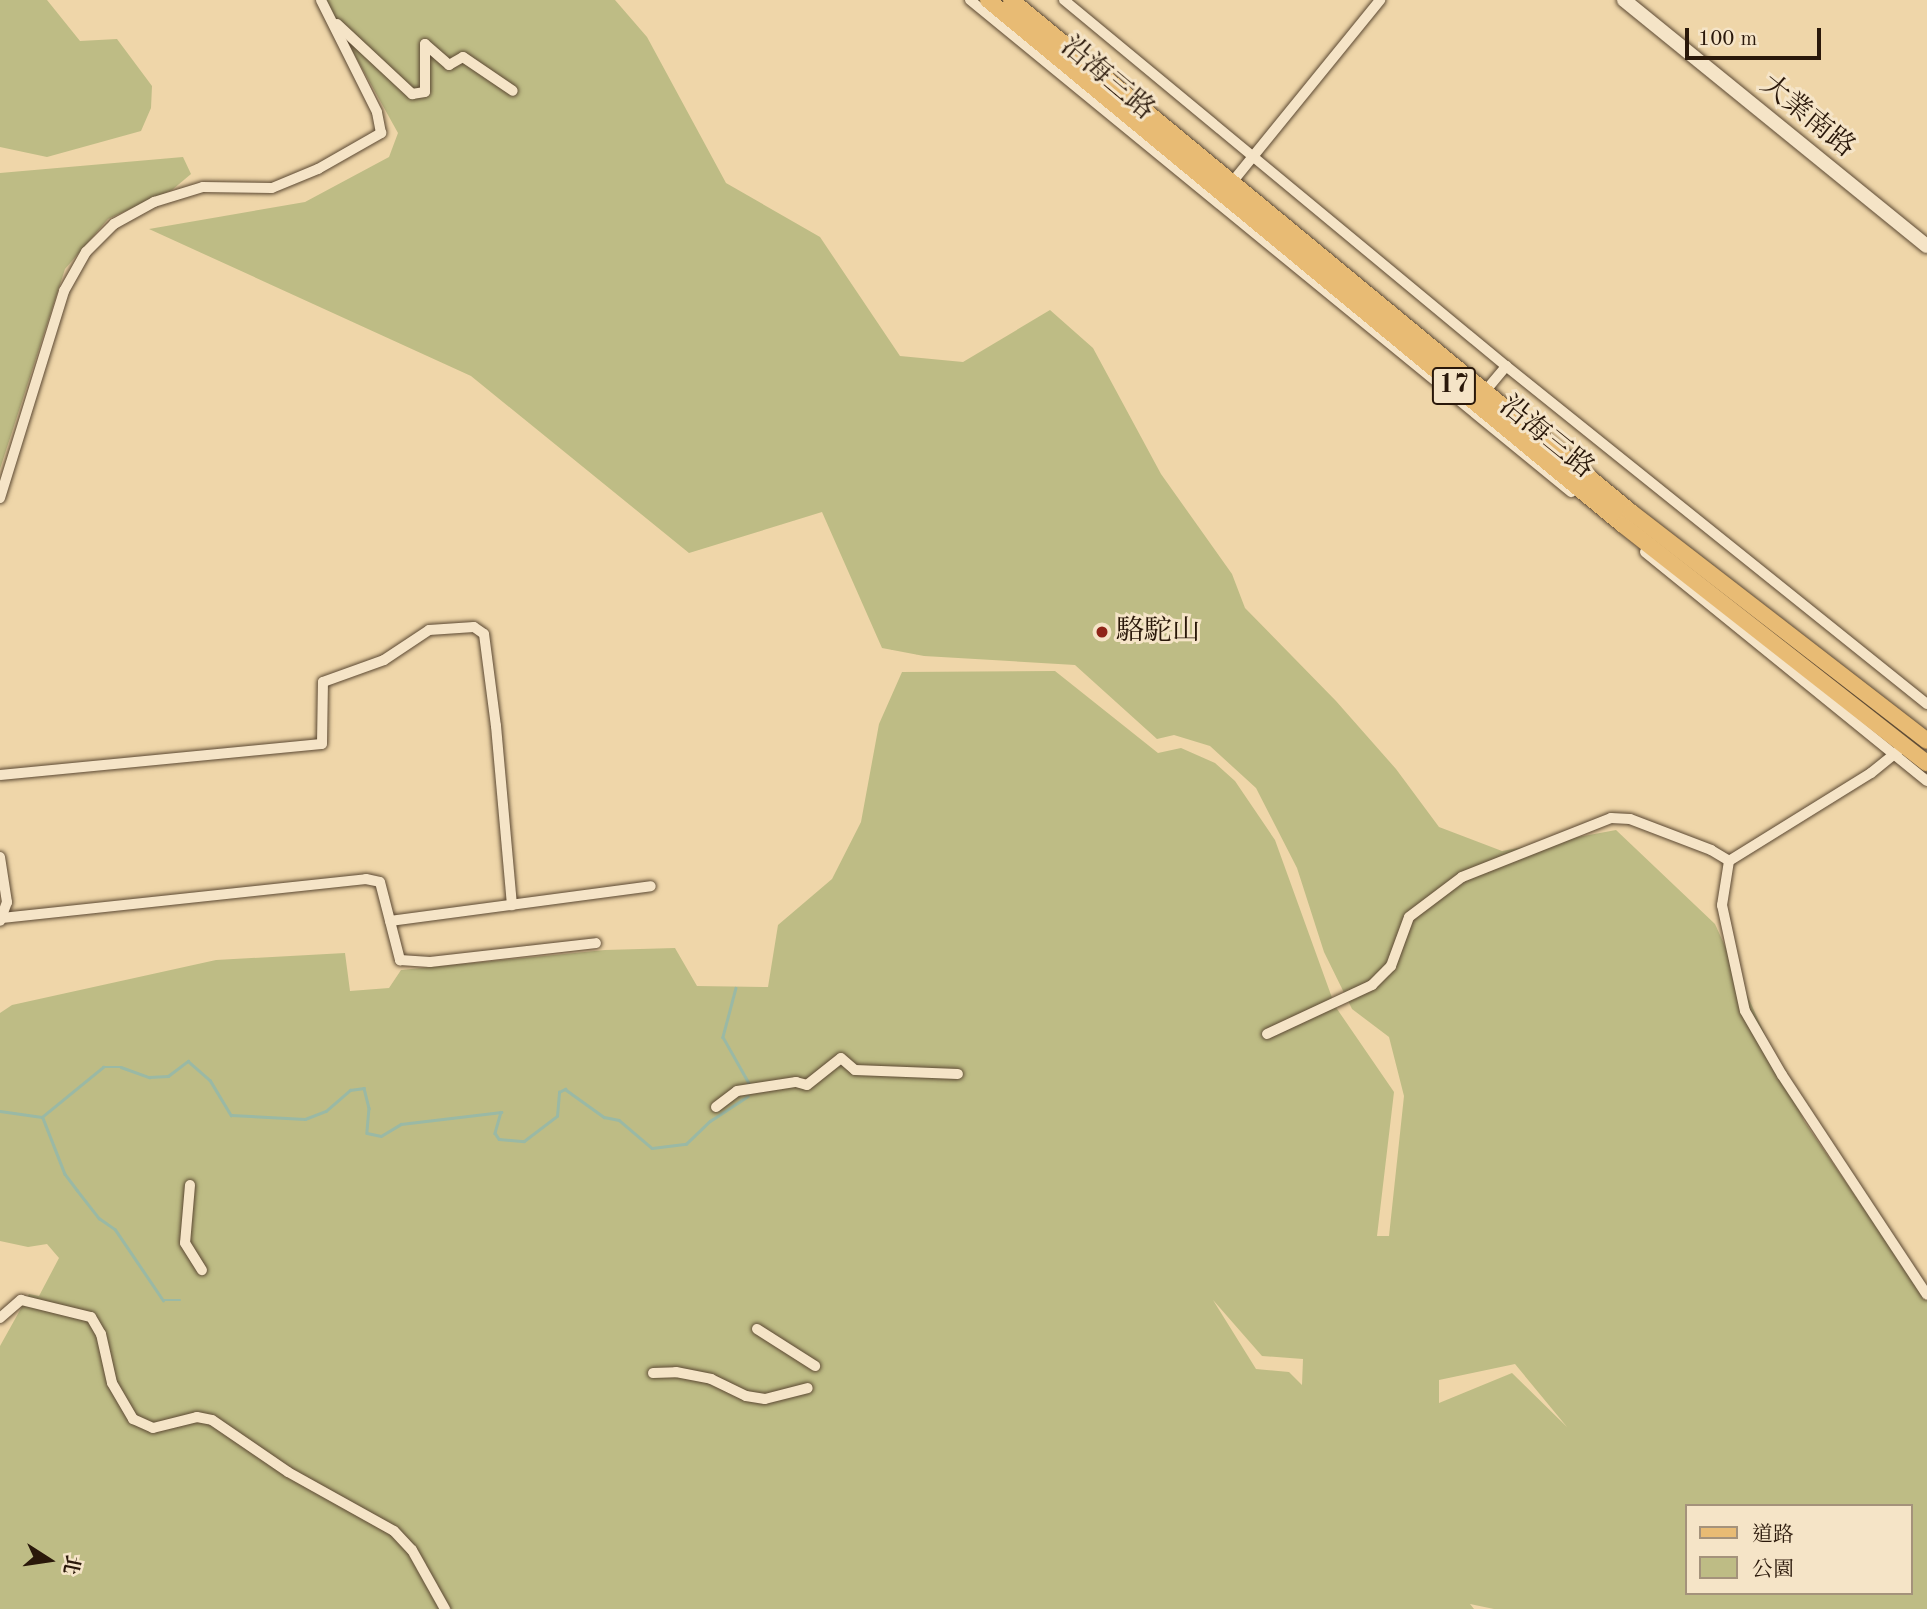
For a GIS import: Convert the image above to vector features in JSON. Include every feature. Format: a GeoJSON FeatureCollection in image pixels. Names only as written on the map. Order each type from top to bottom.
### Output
{"type":"FeatureCollection","features":[{"type":"Feature","properties":{"kind":"main road","name":"沿海三路"},"geometry":{"type":"LineString","coordinates":[[997,4],[1223,194],[1900,750],[1927,763]]}},
{"type":"Feature","properties":{"kind":"main road","name":"沿海三路"},"geometry":{"type":"LineString","coordinates":[[1477,402],[1922,736]]}},
{"type":"Feature","properties":{"kind":"street"},"geometry":{"type":"LineString","coordinates":[[0,498],[65,291],[86,252],[114,224],[154,202],[203,187],[272,188],[318,169],[381,133],[377,112],[321,0]]}},
{"type":"Feature","properties":{"kind":"street","name":"沿海三路"},"geometry":{"type":"LineString","coordinates":[[970,0],[997,4],[1477,402]]}},
{"type":"Feature","properties":{"kind":"street","name":"沿海三路"},"geometry":{"type":"LineString","coordinates":[[1064,0],[1506,366],[1927,704]]}},
{"type":"Feature","properties":{"kind":"street"},"geometry":{"type":"LineString","coordinates":[[1223,194],[1251,156],[1380,0]]}},
{"type":"Feature","properties":{"kind":"street","name":"大業南路"},"geometry":{"type":"LineString","coordinates":[[1624,0],[1927,246]]}},
{"type":"Feature","properties":{"kind":"street"},"geometry":{"type":"LineString","coordinates":[[329,16],[412,94],[425,92],[425,44],[449,65],[463,57],[513,91]]}},
{"type":"Feature","properties":{"kind":"street"},"geometry":{"type":"LineString","coordinates":[[1477,402],[1506,366]]}},
{"type":"Feature","properties":{"kind":"street"},"geometry":{"type":"LineString","coordinates":[[0,775],[322,744],[323,682],[384,660],[429,630],[474,627],[484,635],[495,713],[512,905]]}},
{"type":"Feature","properties":{"kind":"street"},"geometry":{"type":"LineString","coordinates":[[1922,736],[1729,861],[1722,905],[1745,1012],[1782,1075],[1927,1295]]}},
{"type":"Feature","properties":{"kind":"street","name":"沿海三路"},"geometry":{"type":"LineString","coordinates":[[1900,750],[1927,781]]}},
{"type":"Feature","properties":{"kind":"street"},"geometry":{"type":"LineString","coordinates":[[1267,1034],[1372,985],[1391,966],[1409,917],[1462,877],[1611,818],[1630,819],[1729,861]]}},
{"type":"Feature","properties":{"kind":"street"},"geometry":{"type":"LineString","coordinates":[[0,857],[7,902],[1,919],[366,879],[380,882],[400,960],[430,962],[596,943]]}},
{"type":"Feature","properties":{"kind":"street"},"geometry":{"type":"LineString","coordinates":[[390,920],[651,886]]}},
{"type":"Feature","properties":{"kind":"street"},"geometry":{"type":"LineString","coordinates":[[716,1107],[737,1091],[796,1082],[807,1085],[841,1058],[855,1070],[958,1074]]}},
{"type":"Feature","properties":{"kind":"street"},"geometry":{"type":"LineString","coordinates":[[190,1185],[185,1243],[202,1270]]}},
{"type":"Feature","properties":{"kind":"street"},"geometry":{"type":"LineString","coordinates":[[0,1318],[21,1300],[91,1317],[101,1334],[112,1383],[133,1419],[153,1428],[197,1416],[212,1420],[278,1466],[394,1531],[412,1550],[445,1609]]}},
{"type":"Feature","properties":{"kind":"street"},"geometry":{"type":"LineString","coordinates":[[757,1329],[815,1366]]}},
{"type":"Feature","properties":{"kind":"street"},"geometry":{"type":"LineString","coordinates":[[653,1373],[676,1372],[711,1379],[746,1396],[765,1398],[808,1388]]}},
{"type":"Feature","properties":{"kind":"green space"},"geometry":{"type":"Polygon","coordinates":[[[0,0],[47,0],[80,41],[117,39],[152,86],[151,108],[141,131],[47,157],[0,147],[0,0]]]}},
{"type":"Feature","properties":{"kind":"green space"},"geometry":{"type":"Polygon","coordinates":[[[324,0],[615,0],[647,37],[726,183],[820,237],[900,356],[963,362],[1050,310],[1093,348],[1161,474],[1232,574],[1245,608],[1336,701],[1396,769],[1439,827],[1502,851],[1616,830],[1715,924],[1804,1121],[1927,1301],[1927,1609],[1494,1609],[1470,1604],[1474,1609],[0,1609],[0,1346],[29,1294],[39,1296],[59,1258],[47,1244],[28,1247],[0,1241],[0,1013],[12,1005],[216,960],[345,953],[350,991],[389,988],[401,970],[605,950],[675,948],[697,986],[768,987],[778,925],[832,879],[861,822],[879,724],[902,672],[1055,671],[1158,753],[1181,748],[1215,763],[1235,781],[1275,840],[1335,1006],[1394,1092],[1377,1236],[1389,1236],[1404,1096],[1389,1037],[1352,1009],[1324,952],[1297,868],[1256,788],[1210,746],[1174,735],[1157,739],[1075,665],[924,656],[882,648],[822,512],[689,553],[471,376],[149,229],[305,202],[389,157],[398,133],[324,0]],[[1213,1300],[1256,1369],[1289,1372],[1302,1385],[1303,1359],[1262,1356],[1213,1300]],[[1515,1364],[1439,1380],[1439,1403],[1512,1373],[1567,1427],[1515,1364]]]}},
{"type":"Feature","properties":{"kind":"green space"},"geometry":{"type":"Polygon","coordinates":[[[183,157],[191,174],[172,190],[108,219],[65,269],[0,469],[0,173],[183,157]]]}},
{"type":"Feature","properties":{"kind":"waterway"},"geometry":{"type":"LineString","coordinates":[[736,988],[723,1037],[750,1085]]}},
{"type":"Feature","properties":{"kind":"waterway"},"geometry":{"type":"LineString","coordinates":[[0,1111],[42,1117],[103,1067],[121,1067],[149,1077],[168,1076],[188,1061],[210,1080],[231,1115],[305,1119],[326,1111],[350,1090],[364,1088],[369,1108],[367,1133],[381,1136],[401,1124],[501,1112],[495,1133],[499,1139],[524,1141],[557,1116],[559,1092],[565,1089],[604,1117],[619,1120],[652,1148],[686,1144],[710,1121],[748,1096]]}},
{"type":"Feature","properties":{"kind":"waterway"},"geometry":{"type":"LineString","coordinates":[[43,1118],[65,1174],[77,1190],[99,1218],[115,1229],[163,1300],[180,1300]]}},
{"type":"Feature","properties":{"kind":"place","name":"駱駝山"},"geometry":{"type":"Point","coordinates":[1102,632]}}]}
